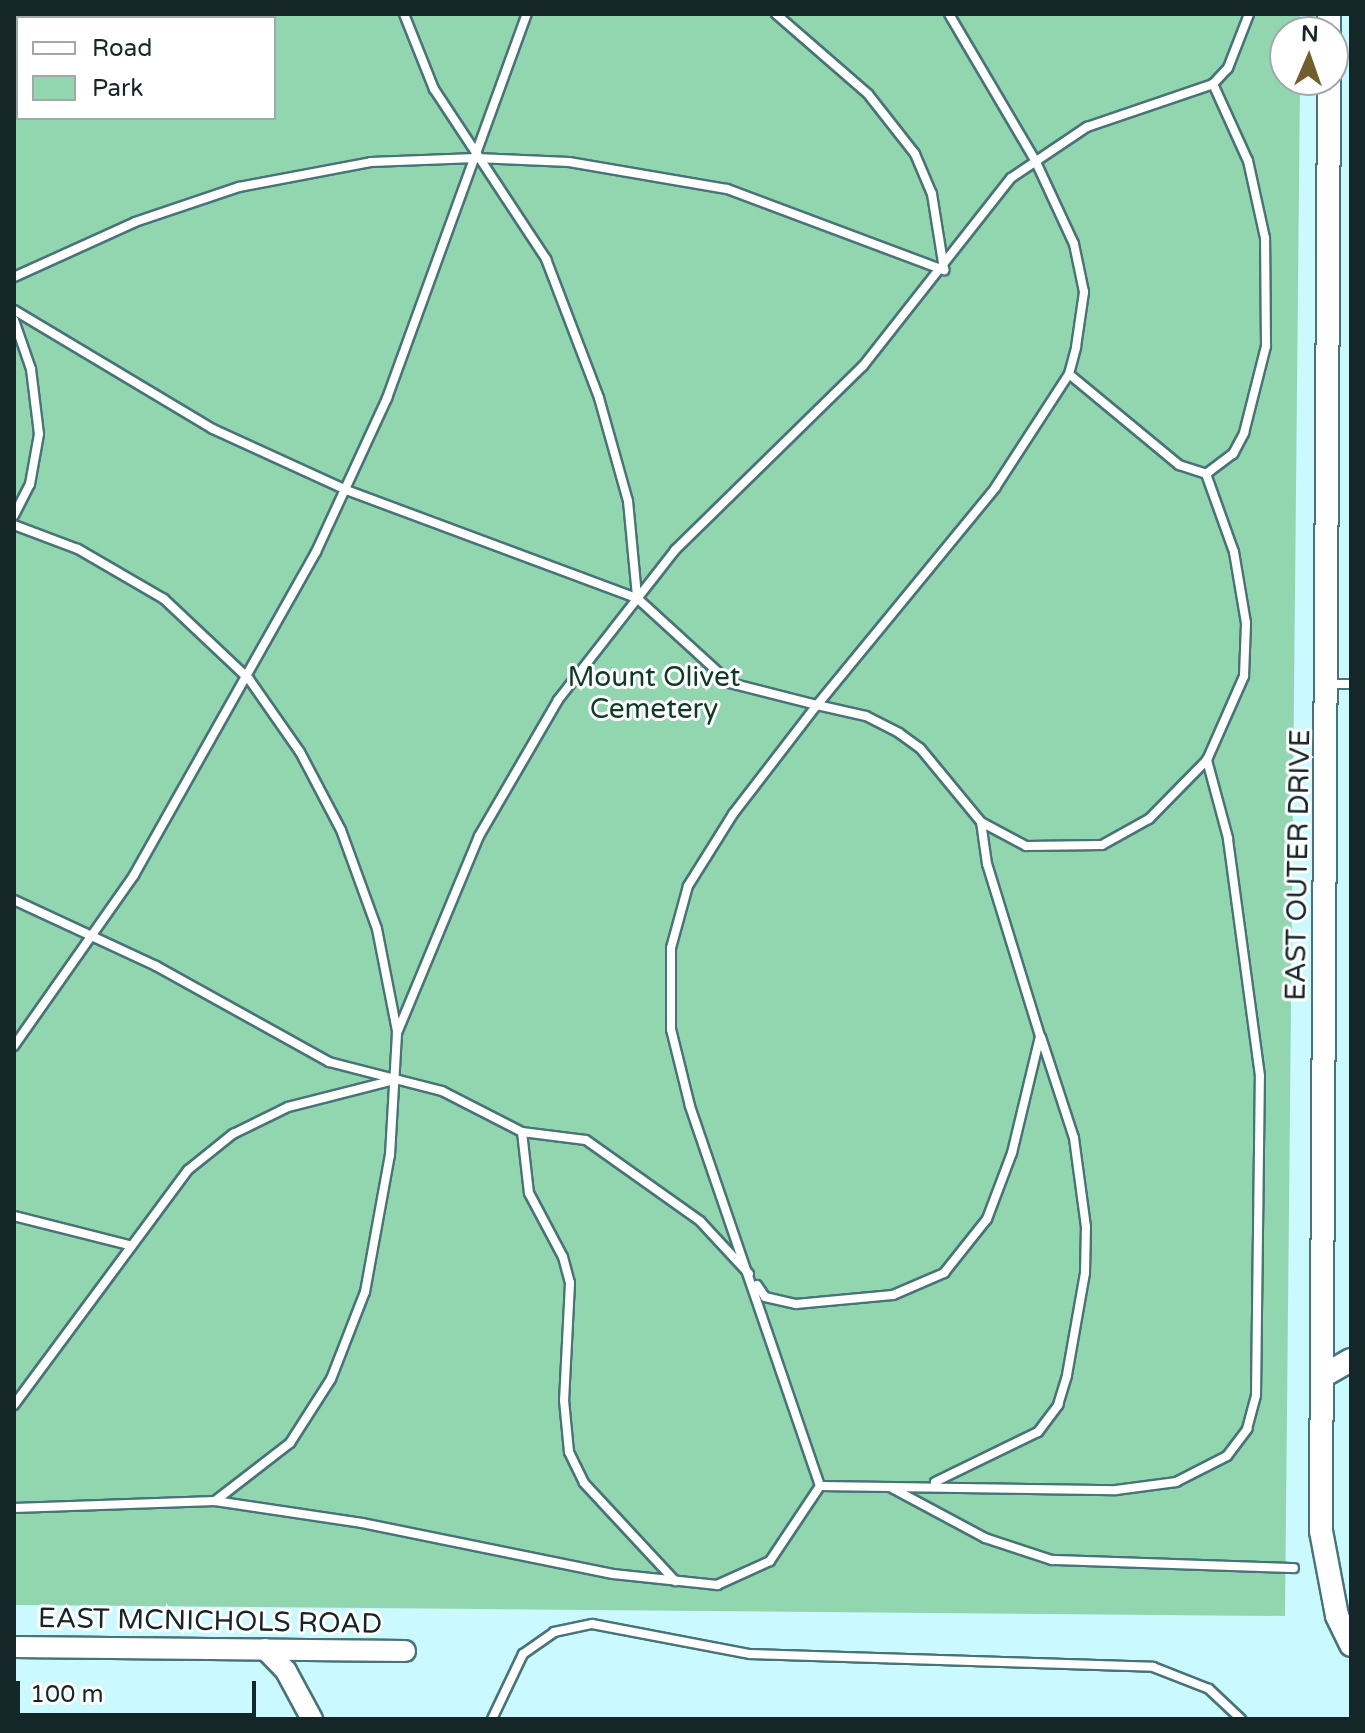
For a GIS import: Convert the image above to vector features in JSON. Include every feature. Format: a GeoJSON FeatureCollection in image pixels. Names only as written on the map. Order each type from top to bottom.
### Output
{"type":"FeatureCollection","features":[{"type":"Feature","properties":{"kind":"main road","name":"EAST OUTER DRIVE"},"geometry":{"type":"LineString","coordinates":[[1329,96],[1340,684],[1323,1376],[1324,1561],[1337,1616],[1351,1645]]}},
{"type":"Feature","properties":{"kind":"main road"},"geometry":{"type":"LineString","coordinates":[[1323,1376],[1351,1360]]}},
{"type":"Feature","properties":{"kind":"street","name":"EAST MCNICHOLS ROAD"},"geometry":{"type":"LineString","coordinates":[[14,1647],[265,1649],[289,1661],[405,1651]]}},
{"type":"Feature","properties":{"kind":"street"},"geometry":{"type":"LineString","coordinates":[[289,1661],[312,1719]]}},
{"type":"Feature","properties":{"kind":"lane"},"geometry":{"type":"LineString","coordinates":[[404,14],[434,89],[476,158],[546,259],[584,357],[628,501],[637,598]]}},
{"type":"Feature","properties":{"kind":"lane"},"geometry":{"type":"LineString","coordinates":[[14,1046],[94,934],[249,679],[346,490],[476,158],[527,14]]}},
{"type":"Feature","properties":{"kind":"lane"},"geometry":{"type":"LineString","coordinates":[[776,14],[868,94],[915,154],[932,194],[944,270]]}},
{"type":"Feature","properties":{"kind":"lane"},"geometry":{"type":"LineString","coordinates":[[820,1486],[765,1334],[753,1278],[690,1106],[671,1029],[671,948],[688,886],[706,854],[817,705],[971,520],[1069,374],[1082,313],[1081,269],[1035,160],[949,14]]}},
{"type":"Feature","properties":{"kind":"lane"},"geometry":{"type":"LineString","coordinates":[[397,1033],[433,938],[505,788],[587,659],[637,598],[706,517],[863,366],[944,270],[988,202],[1035,160],[1087,127],[1213,84],[1228,68],[1249,14]]}},
{"type":"Feature","properties":{"kind":"lane"},"geometry":{"type":"LineString","coordinates":[[1206,474],[1233,454],[1244,433],[1259,388],[1268,311],[1259,198],[1238,134],[1213,84]]}},
{"type":"Feature","properties":{"kind":"lane"},"geometry":{"type":"LineString","coordinates":[[14,277],[135,222],[239,187],[358,164],[476,158],[569,162],[727,189],[944,270]]}},
{"type":"Feature","properties":{"kind":"lane"},"geometry":{"type":"LineString","coordinates":[[14,310],[213,429],[346,490],[637,598],[696,658],[730,683],[866,716],[899,733],[920,748],[981,822],[1026,846],[1102,845],[1149,819],[1207,760],[1244,676],[1246,623],[1234,552],[1206,474],[1161,456],[1069,374]]}},
{"type":"Feature","properties":{"kind":"lane"},"geometry":{"type":"LineString","coordinates":[[14,320],[31,369],[39,434],[30,484],[14,515]]}},
{"type":"Feature","properties":{"kind":"lane"},"geometry":{"type":"LineString","coordinates":[[14,525],[78,549],[164,599],[249,679],[300,752],[347,843],[377,929],[397,1033],[390,1155],[365,1292],[331,1379],[290,1443],[215,1501]]}},
{"type":"Feature","properties":{"kind":"lane"},"geometry":{"type":"LineString","coordinates":[[820,1486],[1149,1487],[1198,1475],[1227,1456],[1247,1429],[1256,1395],[1260,1076],[1228,838],[1207,760]]}},
{"type":"Feature","properties":{"kind":"lane"},"geometry":{"type":"LineString","coordinates":[[930,1484],[1038,1432],[1058,1405],[1084,1286],[1086,1227],[1074,1138],[987,864],[981,822]]}},
{"type":"Feature","properties":{"kind":"lane"},"geometry":{"type":"LineString","coordinates":[[14,900],[94,934],[329,1062],[442,1091],[522,1132],[568,1134],[606,1150],[700,1221],[753,1278],[765,1297],[824,1305],[893,1295],[944,1273],[975,1240],[998,1194],[1040,1036]]}},
{"type":"Feature","properties":{"kind":"lane"},"geometry":{"type":"LineString","coordinates":[[14,1405],[179,1179],[233,1134],[315,1097],[395,1080]]}},
{"type":"Feature","properties":{"kind":"lane"},"geometry":{"type":"LineString","coordinates":[[522,1132],[529,1193],[563,1257],[570,1283],[564,1400],[569,1452],[584,1483],[676,1582]]}},
{"type":"Feature","properties":{"kind":"lane"},"geometry":{"type":"LineString","coordinates":[[14,1216],[129,1245]]}},
{"type":"Feature","properties":{"kind":"lane"},"geometry":{"type":"LineString","coordinates":[[14,1508],[215,1501],[676,1582],[717,1585],[753,1573],[770,1561],[820,1486]]}},
{"type":"Feature","properties":{"kind":"lane"},"geometry":{"type":"LineString","coordinates":[[889,1487],[985,1538],[1052,1560],[1294,1568]]}},
{"type":"Feature","properties":{"kind":"lane"},"geometry":{"type":"LineString","coordinates":[[492,1719],[523,1654],[554,1632],[592,1624],[750,1654],[1153,1667],[1209,1689],[1241,1719]]}},
{"type":"Feature","properties":{"kind":"green space","name":"Mount Olivet Cemetery"},"geometry":{"type":"Polygon","coordinates":[[[14,14],[1300,14],[1269,16],[1269,96],[1300,96],[1285,1616],[14,1605],[14,14]]]}}]}
